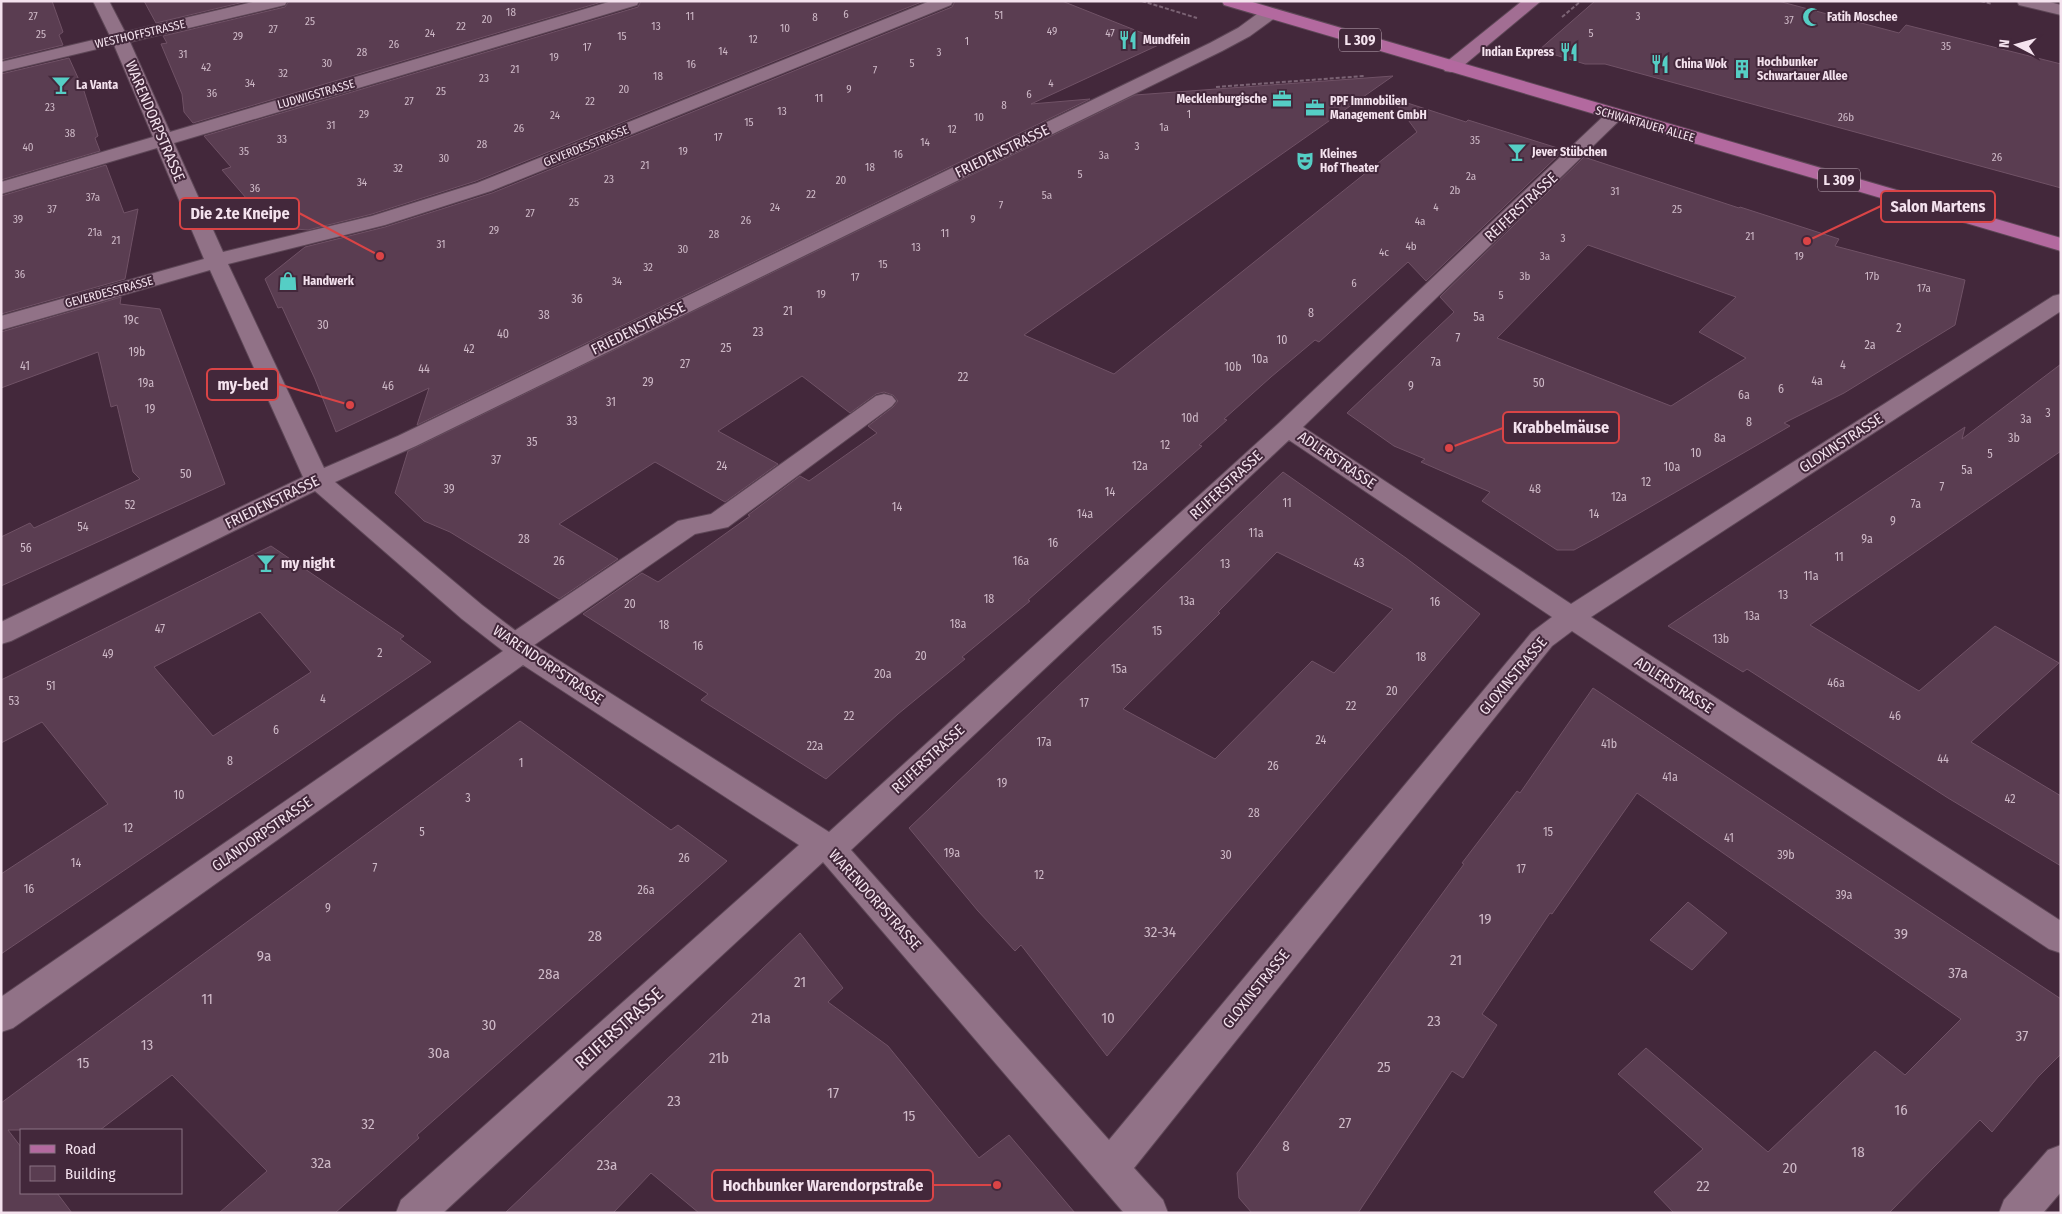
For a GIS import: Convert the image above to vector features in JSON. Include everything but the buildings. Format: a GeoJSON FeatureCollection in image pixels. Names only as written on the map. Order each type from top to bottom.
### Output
{"type":"FeatureCollection","features":[{"type":"Feature","properties":{"kind":"main road","name":"SCHWARTAUER ALLEE"},"geometry":{"type":"LineString","coordinates":[[1230,1],[1616,116],[2061,245]]}},
{"type":"Feature","properties":{"kind":"main road"},"geometry":{"type":"LineString","coordinates":[[1451,66],[1533,1]]}},
{"type":"Feature","properties":{"kind":"street","name":"WARENDORPSTRASSE"},"geometry":{"type":"LineString","coordinates":[[101,1],[120,39],[162,140],[216,261],[317,480],[472,612],[519,648],[826,846],[1149,1213]]}},
{"type":"Feature","properties":{"kind":"street","name":"WESTHOFFSTRASSE"},"geometry":{"type":"LineString","coordinates":[[1,67],[279,1]]}},
{"type":"Feature","properties":{"kind":"street","name":"LUDWIGSTRASSE"},"geometry":{"type":"LineString","coordinates":[[1,188],[632,1]]}},
{"type":"Feature","properties":{"kind":"street","name":"GEVERDESSTRASSE"},"geometry":{"type":"LineString","coordinates":[[1,323],[216,261],[378,221],[484,187],[945,1]]}},
{"type":"Feature","properties":{"kind":"street"},"geometry":{"type":"LineString","coordinates":[[2025,1],[2061,10]]}},
{"type":"Feature","properties":{"kind":"street","name":"FRIEDENSTRASSE"},"geometry":{"type":"LineString","coordinates":[[1,634],[317,480],[407,441],[1216,47],[1244,32],[1270,13]]}},
{"type":"Feature","properties":{"kind":"street","name":"REIFERSTRASSE"},"geometry":{"type":"LineString","coordinates":[[415,1213],[826,846],[1288,428],[1616,116]]}},
{"type":"Feature","properties":{"kind":"street","name":"GLOXINSTRASSE"},"geometry":{"type":"LineString","coordinates":[[1110,1168],[1542,639],[1571,617],[2061,301]]}},
{"type":"Feature","properties":{"kind":"street","name":"GLANDORPSTRASSE"},"geometry":{"type":"LineString","coordinates":[[1,1017],[688,528],[719,521],[884,401]]}},
{"type":"Feature","properties":{"kind":"street","name":"ADLERSTRASSE"},"geometry":{"type":"LineString","coordinates":[[1288,428],[1571,617],[2061,939]]}},
{"type":"Feature","properties":{"kind":"street"},"geometry":{"type":"LineString","coordinates":[[2018,1213],[2061,1163]]}},
{"type":"Feature","properties":{"kind":"path"},"geometry":{"type":"LineString","coordinates":[[1142,1],[1244,32]]}},
{"type":"Feature","properties":{"kind":"path"},"geometry":{"type":"LineString","coordinates":[[1211,87],[1372,76]]}},
{"type":"Feature","properties":{"kind":"place","name":"Fatih Moschee"},"geometry":{"type":"Point","coordinates":[1812,17]}},
{"type":"Feature","properties":{"kind":"place","name":"Mundfein"},"geometry":{"type":"Point","coordinates":[1128,40]}},
{"type":"Feature","properties":{"kind":"place","name":"Indian Express"},"geometry":{"type":"Point","coordinates":[1569,52]}},
{"type":"Feature","properties":{"kind":"place","name":"China Wok"},"geometry":{"type":"Point","coordinates":[1660,64]}},
{"type":"Feature","properties":{"kind":"place","name":"Hochbunker Schwartauer Allee"},"geometry":{"type":"Point","coordinates":[1742,69]}},
{"type":"Feature","properties":{"kind":"place","name":"La Vanta"},"geometry":{"type":"Point","coordinates":[61,85]}},
{"type":"Feature","properties":{"kind":"place","name":"Mecklenburgische"},"geometry":{"type":"Point","coordinates":[1282,99]}},
{"type":"Feature","properties":{"kind":"place","name":"PPF Immobilien Management GmbH"},"geometry":{"type":"Point","coordinates":[1315,108]}},
{"type":"Feature","properties":{"kind":"place","name":"Jever Stübchen"},"geometry":{"type":"Point","coordinates":[1517,152]}},
{"type":"Feature","properties":{"kind":"place","name":"Kleines Hof Theater"},"geometry":{"type":"Point","coordinates":[1305,161]}},
{"type":"Feature","properties":{"kind":"place","name":"Salon Martens"},"geometry":{"type":"Point","coordinates":[1807,241]}},
{"type":"Feature","properties":{"kind":"place","name":"Die 2.te Kneipe"},"geometry":{"type":"Point","coordinates":[380,256]}},
{"type":"Feature","properties":{"kind":"place","name":"Handwerk"},"geometry":{"type":"Point","coordinates":[288,281]}},
{"type":"Feature","properties":{"kind":"place","name":"my-bed"},"geometry":{"type":"Point","coordinates":[350,405]}},
{"type":"Feature","properties":{"kind":"place","name":"Krabbelmäuse"},"geometry":{"type":"Point","coordinates":[1449,448]}},
{"type":"Feature","properties":{"kind":"place","name":"my night"},"geometry":{"type":"Point","coordinates":[266,563]}},
{"type":"Feature","properties":{"kind":"place","name":"Hochbunker Warendorpstraße"},"geometry":{"type":"Point","coordinates":[997,1185]}}]}
